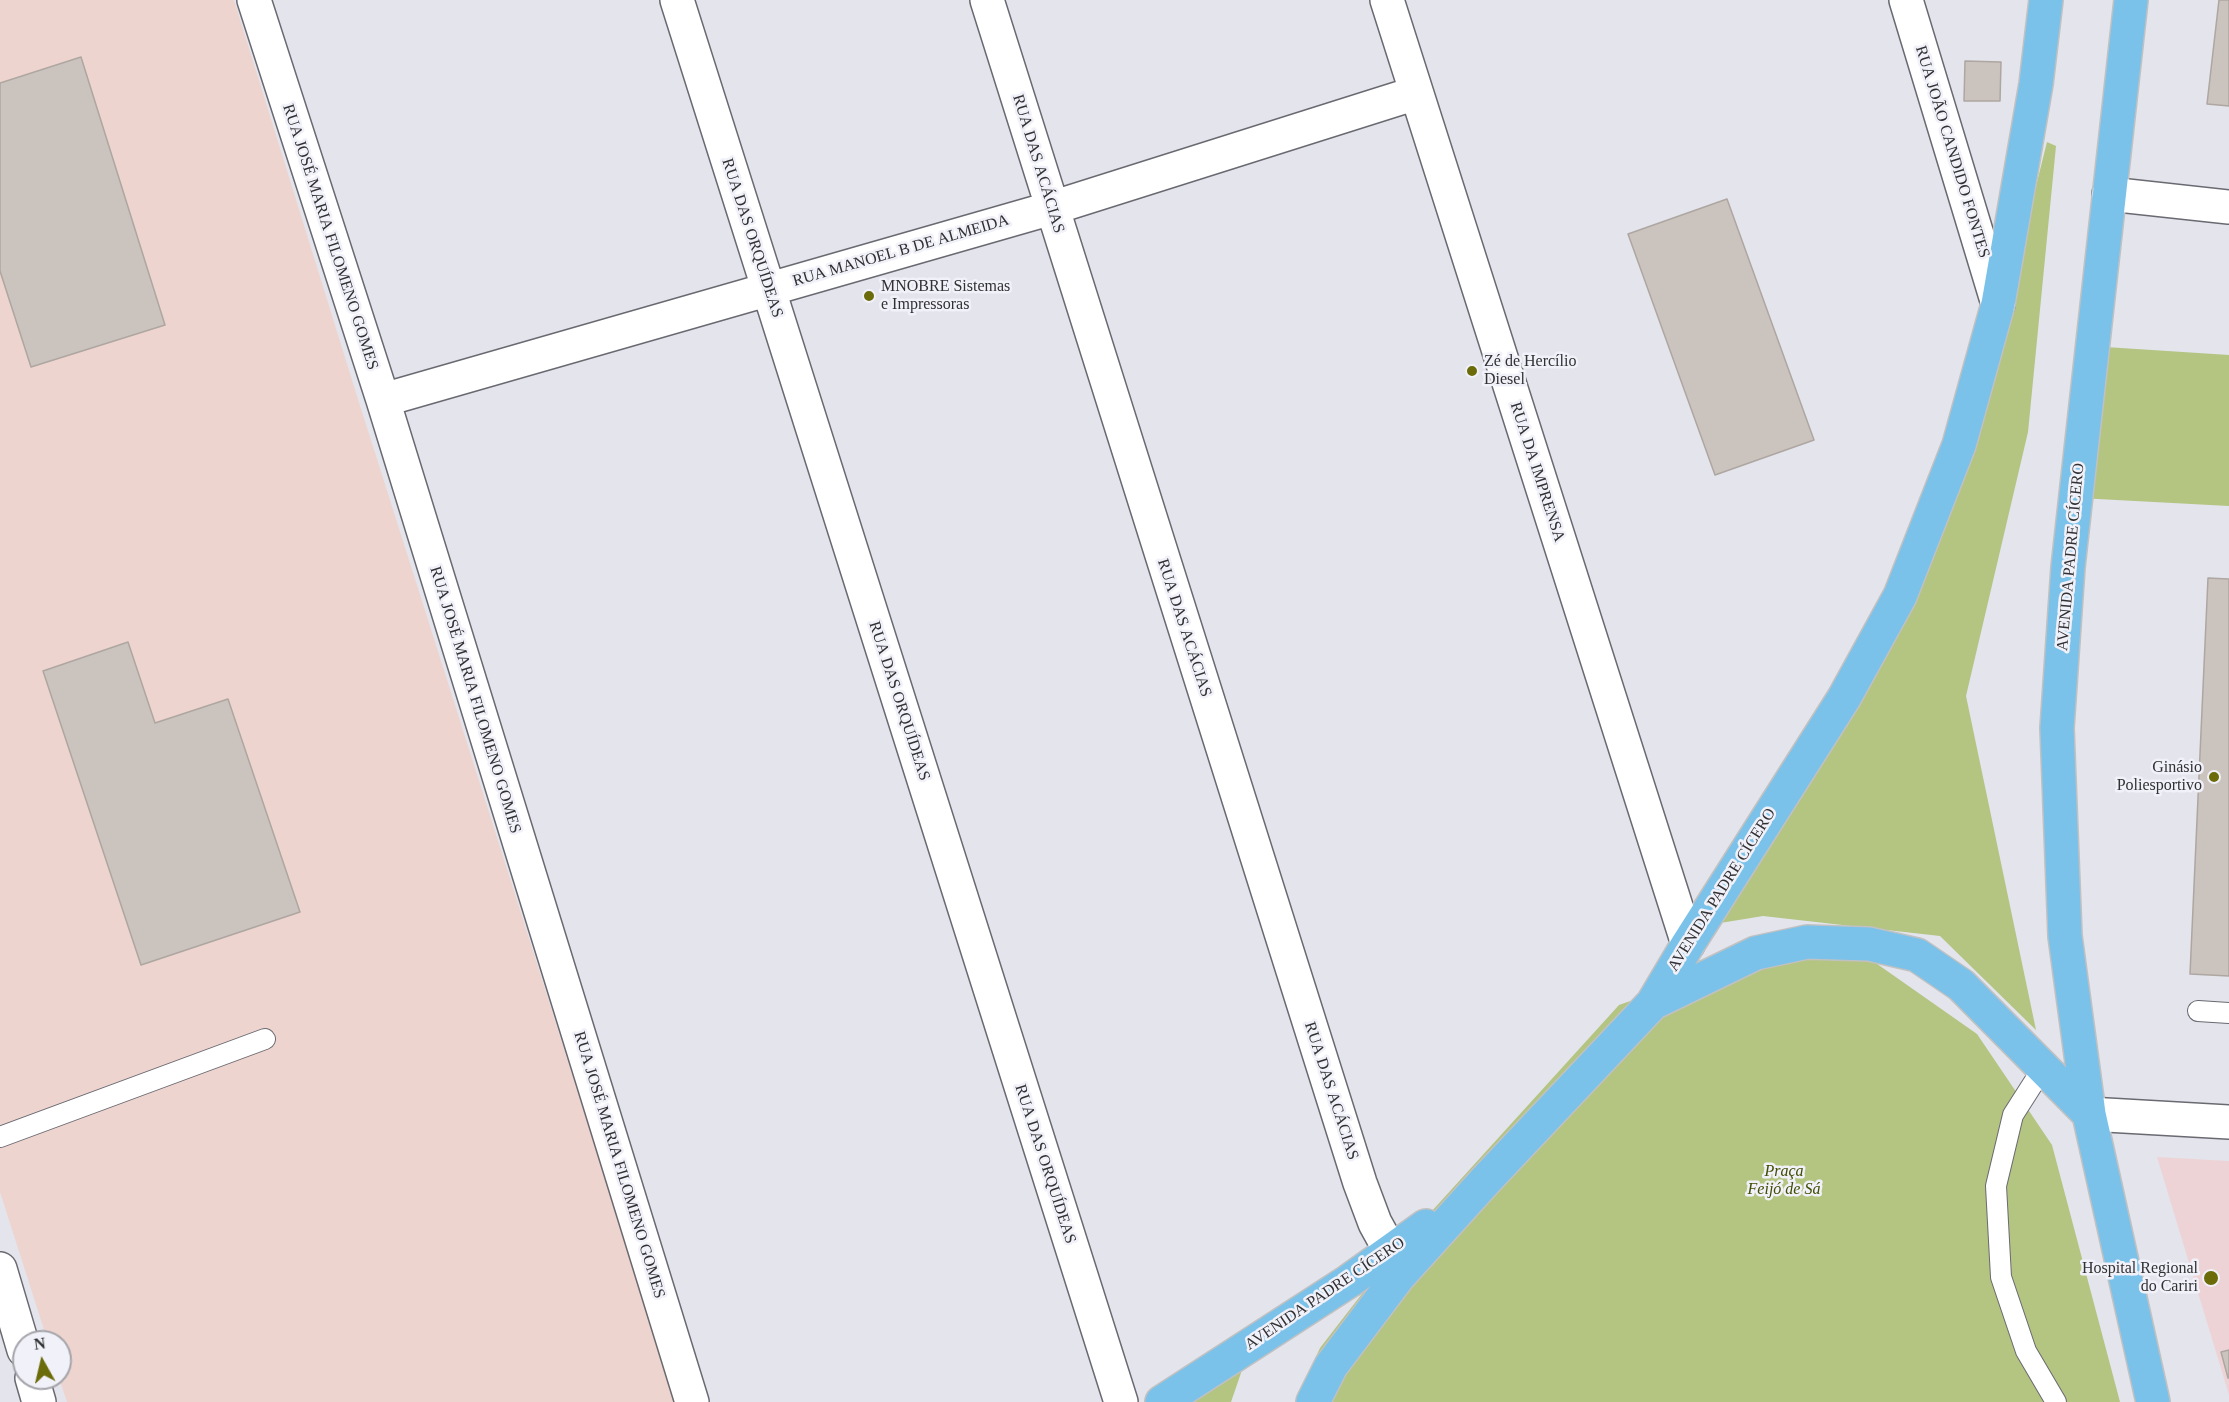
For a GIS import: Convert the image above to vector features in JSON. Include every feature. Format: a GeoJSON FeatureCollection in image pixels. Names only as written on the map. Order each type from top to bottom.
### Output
{"type":"FeatureCollection","features":[{"type":"Feature","properties":{"kind":"highway","name":"AVENIDA PADRE CÍCERO"},"geometry":{"type":"LineString","coordinates":[[1653,1003],[1844,698],[1900,596],[1959,445],[1998,304],[2036,84],[2046,0]]}},
{"type":"Feature","properties":{"kind":"highway","name":"AVENIDA PADRE CÍCERO"},"geometry":{"type":"LineString","coordinates":[[2131,0],[2068,567],[2057,728],[2065,936],[2089,1114],[2153,1402]]}},
{"type":"Feature","properties":{"kind":"highway"},"geometry":{"type":"LineString","coordinates":[[1313,1402],[1331,1366],[1398,1277],[1653,1003],[1756,953],[1807,942],[1869,944],[1917,955],[1962,985],[2089,1114]]}},
{"type":"Feature","properties":{"kind":"highway","name":"AVENIDA PADRE CÍCERO"},"geometry":{"type":"LineString","coordinates":[[1162,1402],[1349,1281],[1485,1182]]}},
{"type":"Feature","properties":{"kind":"street","name":"RUA JOSÉ MARIA FILOMENO GOMES"},"geometry":{"type":"LineString","coordinates":[[254,0],[383,400],[692,1402]]}},
{"type":"Feature","properties":{"kind":"street","name":"RUA DAS ORQUÍDEAS"},"geometry":{"type":"LineString","coordinates":[[677,0],[1121,1402]]}},
{"type":"Feature","properties":{"kind":"street","name":"RUA DAS ACÁCIAS"},"geometry":{"type":"LineString","coordinates":[[987,0],[1360,1184],[1375,1223],[1391,1252]]}},
{"type":"Feature","properties":{"kind":"street","name":"RUA DA IMPRENSA"},"geometry":{"type":"LineString","coordinates":[[1387,0],[1688,944]]}},
{"type":"Feature","properties":{"kind":"street","name":"RUA JOÃO CANDIDO FONTES"},"geometry":{"type":"LineString","coordinates":[[1906,0],[1998,304]]}},
{"type":"Feature","properties":{"kind":"street","name":"RUA MANOEL B DE ALMEIDA"},"geometry":{"type":"LineString","coordinates":[[383,400],[1052,208],[1416,93]]}},
{"type":"Feature","properties":{"kind":"street"},"geometry":{"type":"LineString","coordinates":[[2109,194],[2229,207]]}},
{"type":"Feature","properties":{"kind":"street"},"geometry":{"type":"LineString","coordinates":[[2089,1114],[2229,1122]]}},
{"type":"Feature","properties":{"kind":"street"},"geometry":{"type":"LineString","coordinates":[[0,1269],[18,1330]]}},
{"type":"Feature","properties":{"kind":"lane"},"geometry":{"type":"LineString","coordinates":[[2198,1011],[2229,1013]]}},
{"type":"Feature","properties":{"kind":"lane"},"geometry":{"type":"LineString","coordinates":[[0,1137],[265,1039]]}},
{"type":"Feature","properties":{"kind":"lane"},"geometry":{"type":"LineString","coordinates":[[2043,1068],[2013,1114],[1996,1186],[2001,1277],[2025,1351],[2056,1402]]}},
{"type":"Feature","properties":{"kind":"shaded area"},"geometry":{"type":"Polygon","coordinates":[[[0,0],[234,0],[676,1402],[67,1402],[63,1390],[72,1390],[72,1330],[44,1330],[0,1192],[0,0]]]}},
{"type":"Feature","properties":{"kind":"shaded area","name":"Hospital Regional do Cariri"},"geometry":{"type":"Polygon","coordinates":[[[2157,1157],[2229,1161],[2229,1395],[2157,1157]]]}},
{"type":"Feature","properties":{"kind":"green space"},"geometry":{"type":"Polygon","coordinates":[[[2047,142],[2056,146],[2028,432],[1966,696],[2036,1030],[1940,936],[1763,916],[1708,925],[1978,418],[2047,142]]]}},
{"type":"Feature","properties":{"kind":"green space"},"geometry":{"type":"Polygon","coordinates":[[[2090,346],[2229,355],[2229,506],[2079,498],[2090,346]]]}},
{"type":"Feature","properties":{"kind":"green space","name":"Praça Feijó de Sá"},"geometry":{"type":"Polygon","coordinates":[[[1870,959],[1977,1034],[2052,1145],[2120,1402],[1295,1402],[1320,1348],[1392,1255],[1619,1005],[1747,960],[1870,959]]]}},
{"type":"Feature","properties":{"kind":"green space"},"geometry":{"type":"Polygon","coordinates":[[[1252,1341],[1231,1402],[1165,1402],[1252,1341]]]}},
{"type":"Feature","properties":{"kind":"building"},"geometry":{"type":"Polygon","coordinates":[[[2219,0],[2229,0],[2229,106],[2207,104],[2219,0]]]}},
{"type":"Feature","properties":{"kind":"building"},"geometry":{"type":"Polygon","coordinates":[[[81,57],[165,325],[31,367],[0,271],[0,83],[81,57]]]}},
{"type":"Feature","properties":{"kind":"building"},"geometry":{"type":"Polygon","coordinates":[[[1965,61],[2001,62],[2000,101],[1964,101],[1965,61]]]}},
{"type":"Feature","properties":{"kind":"building"},"geometry":{"type":"Polygon","coordinates":[[[1727,199],[1814,440],[1715,475],[1628,234],[1727,199]]]}},
{"type":"Feature","properties":{"kind":"building","name":"Ginásio Poliesportivo"},"geometry":{"type":"Polygon","coordinates":[[[2208,578],[2229,579],[2229,976],[2190,974],[2208,578]]]}},
{"type":"Feature","properties":{"kind":"building"},"geometry":{"type":"Polygon","coordinates":[[[128,642],[155,723],[228,699],[300,912],[141,965],[43,671],[128,642]]]}},
{"type":"Feature","properties":{"kind":"building"},"geometry":{"type":"Polygon","coordinates":[[[2229,1350],[2229,1378],[2228,1378],[2221,1352],[2229,1350]]]}},
{"type":"Feature","properties":{"kind":"place","name":"MNOBRE Sistemas e Impressoras"},"geometry":{"type":"Point","coordinates":[869,296]}},
{"type":"Feature","properties":{"kind":"place","name":"Zé de Hercílio Diesel"},"geometry":{"type":"Point","coordinates":[1472,371]}},
{"type":"Feature","properties":{"kind":"place","name":"Ginásio Poliesportivo"},"geometry":{"type":"Point","coordinates":[2214,777]}},
{"type":"Feature","properties":{"kind":"place","name":"Hospital Regional do Cariri"},"geometry":{"type":"Point","coordinates":[2211,1278]}}]}
